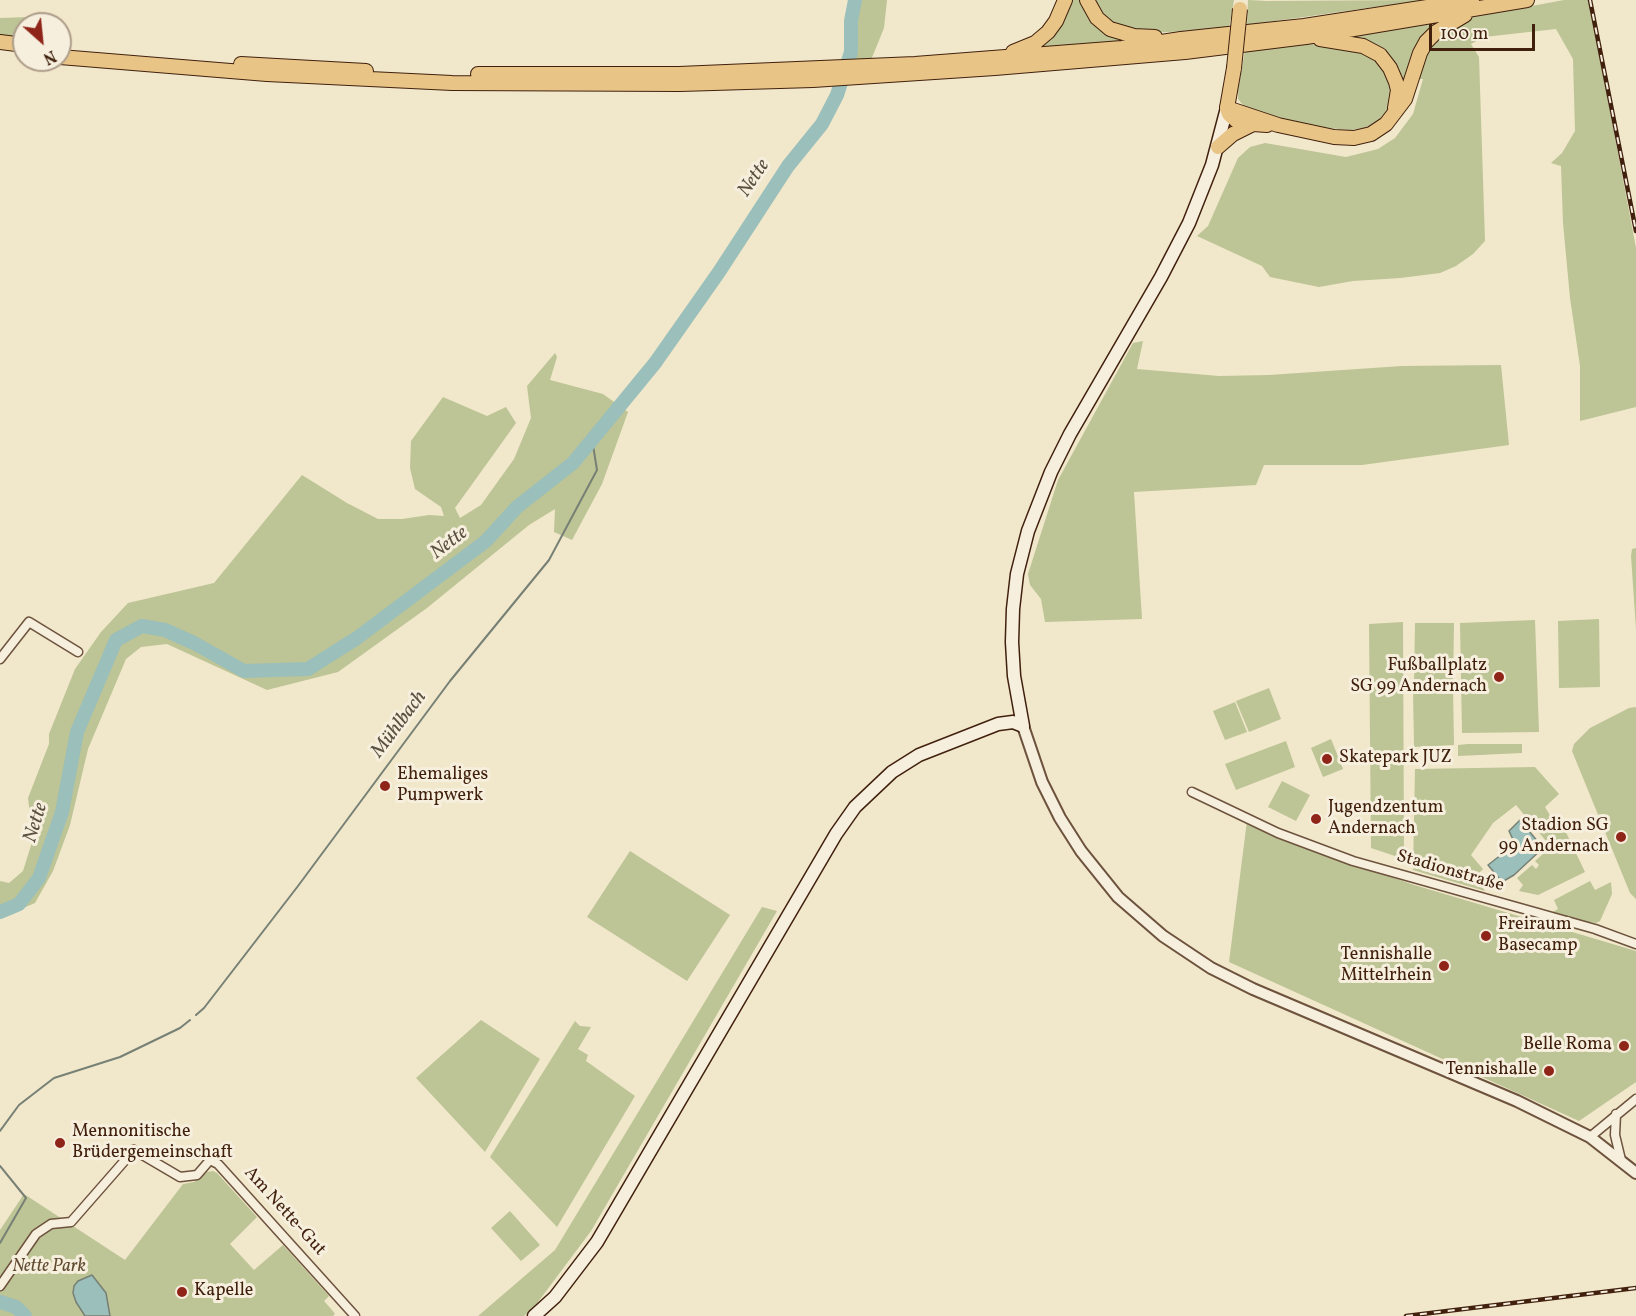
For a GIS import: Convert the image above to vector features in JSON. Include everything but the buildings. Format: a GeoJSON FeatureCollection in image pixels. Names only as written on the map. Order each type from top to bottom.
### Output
{"type":"FeatureCollection","features":[{"type":"Feature","properties":{"kind":"main road"},"geometry":{"type":"LineString","coordinates":[[994,58],[1027,47],[1042,38],[1056,21],[1065,0]]}},
{"type":"Feature","properties":{"kind":"main road"},"geometry":{"type":"LineString","coordinates":[[1087,0],[1097,18],[1117,32],[1134,36],[1181,39]]}},
{"type":"Feature","properties":{"kind":"main road"},"geometry":{"type":"LineString","coordinates":[[892,71],[994,58],[1122,48],[1476,4],[1527,0]]}},
{"type":"Feature","properties":{"kind":"main road"},"geometry":{"type":"LineString","coordinates":[[1023,726],[1012,659],[1012,609],[1017,574],[1028,531],[1055,462],[1180,239],[1205,185],[1218,147],[1227,108],[1234,68],[1240,4]]}},
{"type":"Feature","properties":{"kind":"main road"},"geometry":{"type":"LineString","coordinates":[[72,58],[267,74],[430,82],[601,84],[1124,59],[1306,37],[1476,4]]}},
{"type":"Feature","properties":{"kind":"main road"},"geometry":{"type":"LineString","coordinates":[[1227,108],[1278,125],[1334,137],[1364,136],[1378,130],[1393,116],[1405,99],[1420,53],[1426,42],[1436,32],[1476,4]]}},
{"type":"Feature","properties":{"kind":"main road"},"geometry":{"type":"LineString","coordinates":[[1306,37],[1354,43],[1380,55],[1390,68],[1398,90],[1393,116]]}},
{"type":"Feature","properties":{"kind":"main road"},"geometry":{"type":"LineString","coordinates":[[72,49],[248,64],[442,73],[812,75]]}},
{"type":"Feature","properties":{"kind":"main road"},"geometry":{"type":"LineString","coordinates":[[1227,108],[1233,120],[1239,123],[1278,125]]}},
{"type":"Feature","properties":{"kind":"main road"},"geometry":{"type":"LineString","coordinates":[[1218,147],[1233,134],[1251,125]]}},
{"type":"Feature","properties":{"kind":"main road"},"geometry":{"type":"LineString","coordinates":[[998,724],[1008,713],[1016,692]]}},
{"type":"Feature","properties":{"kind":"main road"},"geometry":{"type":"LineString","coordinates":[[534,1316],[555,1297],[597,1242],[836,834],[855,807],[879,783],[905,763],[932,748],[998,724],[1013,722],[1023,726]]}},
{"type":"Feature","properties":{"kind":"main road"},"geometry":{"type":"LineString","coordinates":[[978,732],[1023,726]]}},
{"type":"Feature","properties":{"kind":"street"},"geometry":{"type":"LineString","coordinates":[[0,659],[29,622],[78,652]]}},
{"type":"Feature","properties":{"kind":"street"},"geometry":{"type":"LineString","coordinates":[[1023,726],[1046,791],[1081,851],[1118,897],[1162,936],[1211,968],[1253,989],[1517,1101],[1590,1137],[1636,1173]]}},
{"type":"Feature","properties":{"kind":"street","name":"Stadionstraße"},"geometry":{"type":"LineString","coordinates":[[1192,792],[1278,833],[1353,861],[1595,930],[1636,944]]}},
{"type":"Feature","properties":{"kind":"street"},"geometry":{"type":"LineString","coordinates":[[1590,1137],[1636,1099]]}},
{"type":"Feature","properties":{"kind":"street"},"geometry":{"type":"LineString","coordinates":[[1616,1114],[1615,1135],[1621,1160]]}},
{"type":"Feature","properties":{"kind":"street","name":"Am Nette-Gut"},"geometry":{"type":"LineString","coordinates":[[0,1286],[36,1234],[51,1224],[71,1222],[134,1150],[180,1177],[197,1175],[210,1160],[218,1164],[355,1316]]}},
{"type":"Feature","properties":{"kind":"green space"},"geometry":{"type":"Polygon","coordinates":[[[849,0],[887,0],[884,28],[871,60],[845,60],[849,0]]]}},
{"type":"Feature","properties":{"kind":"green space"},"geometry":{"type":"Polygon","coordinates":[[[1069,0],[1083,0],[1129,41],[1035,49],[1069,0]]]}},
{"type":"Feature","properties":{"kind":"green space"},"geometry":{"type":"Polygon","coordinates":[[[1090,0],[1234,0],[1229,28],[1153,33],[1134,32],[1107,23],[1090,0]]]}},
{"type":"Feature","properties":{"kind":"green space"},"geometry":{"type":"Polygon","coordinates":[[[1248,0],[1267,1],[1425,0],[1247,25],[1248,0]]]}},
{"type":"Feature","properties":{"kind":"green space"},"geometry":{"type":"Polygon","coordinates":[[[1564,0],[1589,0],[1636,248],[1636,407],[1580,421],[1580,366],[1570,298],[1563,223],[1561,166],[1551,163],[1562,153],[1575,131],[1573,59],[1556,29],[1484,37],[1471,44],[1479,57],[1485,241],[1473,254],[1456,266],[1440,273],[1353,281],[1319,287],[1270,277],[1262,266],[1197,236],[1208,226],[1238,158],[1250,147],[1265,143],[1346,157],[1378,149],[1395,138],[1413,114],[1423,79],[1415,79],[1423,53],[1452,24],[1472,17],[1564,0]]]}},
{"type":"Feature","properties":{"kind":"green space"},"geometry":{"type":"Polygon","coordinates":[[[0,18],[12,18],[12,39],[0,38],[0,18]]]}},
{"type":"Feature","properties":{"kind":"green space"},"geometry":{"type":"Polygon","coordinates":[[[1438,22],[1402,99],[1395,69],[1345,38],[1345,35],[1438,22]]]}},
{"type":"Feature","properties":{"kind":"green space"},"geometry":{"type":"Polygon","coordinates":[[[1310,44],[1353,46],[1378,58],[1392,85],[1390,106],[1376,123],[1350,130],[1327,128],[1270,116],[1246,108],[1242,104],[1238,99],[1238,91],[1245,50],[1310,44]]]}},
{"type":"Feature","properties":{"kind":"green space"},"geometry":{"type":"Polygon","coordinates":[[[1143,341],[1137,369],[1219,376],[1402,366],[1501,365],[1509,445],[1362,465],[1264,465],[1256,485],[1134,492],[1142,619],[1045,622],[1041,599],[1030,585],[1028,574],[1058,480],[1133,343],[1143,341]]]}},
{"type":"Feature","properties":{"kind":"green space"},"geometry":{"type":"Polygon","coordinates":[[[555,353],[557,357],[550,380],[603,394],[628,412],[602,484],[572,540],[554,532],[555,509],[529,525],[427,608],[338,672],[267,690],[167,644],[141,647],[126,659],[88,749],[70,825],[53,871],[35,903],[0,918],[0,881],[9,883],[23,871],[33,839],[28,798],[49,744],[49,734],[75,669],[101,632],[128,603],[214,583],[302,475],[378,519],[444,516],[441,507],[415,489],[410,468],[411,441],[443,397],[487,416],[506,407],[516,423],[455,508],[460,518],[481,505],[514,459],[531,418],[527,386],[555,353]]]}},
{"type":"Feature","properties":{"kind":"green space"},"geometry":{"type":"Polygon","coordinates":[[[1636,548],[1636,629],[1631,556],[1632,549],[1636,548]]]}},
{"type":"Feature","properties":{"kind":"green space"},"geometry":{"type":"Polygon","coordinates":[[[1599,619],[1600,687],[1559,688],[1558,621],[1599,619]]]}},
{"type":"Feature","properties":{"kind":"green space","name":"Fußballplatz SG 99 Andernach"},"geometry":{"type":"Polygon","coordinates":[[[1535,620],[1539,732],[1462,733],[1460,623],[1535,620]]]}},
{"type":"Feature","properties":{"kind":"green space"},"geometry":{"type":"Polygon","coordinates":[[[1403,622],[1404,859],[1371,848],[1369,624],[1403,622]]]}},
{"type":"Feature","properties":{"kind":"green space"},"geometry":{"type":"Polygon","coordinates":[[[1415,623],[1454,623],[1453,684],[1414,684],[1415,623]]]}},
{"type":"Feature","properties":{"kind":"green space"},"geometry":{"type":"Polygon","coordinates":[[[1453,687],[1454,745],[1414,747],[1413,688],[1453,687]]]}},
{"type":"Feature","properties":{"kind":"green space"},"geometry":{"type":"Polygon","coordinates":[[[1269,688],[1281,719],[1249,732],[1236,701],[1269,688]]]}},
{"type":"Feature","properties":{"kind":"green space"},"geometry":{"type":"Polygon","coordinates":[[[1235,702],[1247,732],[1225,740],[1213,711],[1235,702]]]}},
{"type":"Feature","properties":{"kind":"green space","name":"Stadion SG 99 Andernach"},"geometry":{"type":"Polygon","coordinates":[[[1636,707],[1636,899],[1630,893],[1572,751],[1574,744],[1590,728],[1629,708],[1636,707]]]}},
{"type":"Feature","properties":{"kind":"green space","name":"Skatepark JUZ"},"geometry":{"type":"Polygon","coordinates":[[[1331,739],[1343,769],[1323,777],[1311,748],[1331,739]]]}},
{"type":"Feature","properties":{"kind":"green space"},"geometry":{"type":"Polygon","coordinates":[[[1286,741],[1295,767],[1236,790],[1225,764],[1286,741]]]}},
{"type":"Feature","properties":{"kind":"green space"},"geometry":{"type":"Polygon","coordinates":[[[1522,744],[1522,753],[1458,756],[1458,745],[1522,744]]]}},
{"type":"Feature","properties":{"kind":"green space"},"geometry":{"type":"Polygon","coordinates":[[[1535,767],[1559,794],[1545,807],[1551,817],[1561,822],[1585,872],[1538,895],[1519,891],[1523,885],[1517,878],[1532,865],[1536,869],[1539,865],[1535,861],[1551,847],[1516,805],[1493,823],[1471,855],[1483,869],[1476,876],[1485,891],[1413,870],[1415,769],[1535,767]]]}},
{"type":"Feature","properties":{"kind":"green space"},"geometry":{"type":"Polygon","coordinates":[[[1282,781],[1310,795],[1296,821],[1268,807],[1282,781]]]}},
{"type":"Feature","properties":{"kind":"green space"},"geometry":{"type":"Polygon","coordinates":[[[1247,821],[1295,842],[1411,884],[1636,951],[1636,1082],[1579,1121],[1229,962],[1247,821]]]}},
{"type":"Feature","properties":{"kind":"green space"},"geometry":{"type":"Polygon","coordinates":[[[630,851],[730,915],[687,981],[587,917],[630,851]]]}},
{"type":"Feature","properties":{"kind":"green space"},"geometry":{"type":"Polygon","coordinates":[[[1590,881],[1595,890],[1611,882],[1612,894],[1600,921],[1596,923],[1549,914],[1558,909],[1554,900],[1590,881]]]}},
{"type":"Feature","properties":{"kind":"green space"},"geometry":{"type":"Polygon","coordinates":[[[762,907],[777,911],[591,1231],[535,1306],[524,1316],[478,1316],[555,1250],[762,907]]]}},
{"type":"Feature","properties":{"kind":"green space"},"geometry":{"type":"Polygon","coordinates":[[[481,1020],[540,1059],[485,1152],[416,1078],[481,1020]]]}},
{"type":"Feature","properties":{"kind":"green space"},"geometry":{"type":"Polygon","coordinates":[[[575,1021],[580,1026],[591,1027],[578,1049],[588,1055],[586,1061],[635,1096],[557,1227],[490,1157],[575,1021]]]}},
{"type":"Feature","properties":{"kind":"green space","name":"Nette Park"},"geometry":{"type":"Polygon","coordinates":[[[213,1171],[257,1217],[230,1244],[254,1270],[283,1245],[329,1296],[324,1301],[335,1314],[333,1316],[0,1316],[0,1230],[24,1194],[125,1260],[183,1184],[194,1182],[207,1172],[213,1171]]]}},
{"type":"Feature","properties":{"kind":"green space"},"geometry":{"type":"Polygon","coordinates":[[[510,1211],[540,1245],[521,1261],[491,1228],[510,1211]]]}},
{"type":"Feature","properties":{"kind":"water"},"geometry":{"type":"Polygon","coordinates":[[[1520,820],[1543,848],[1514,875],[1502,882],[1488,865],[1515,844],[1509,831],[1520,820]]]}},
{"type":"Feature","properties":{"kind":"water"},"geometry":{"type":"Polygon","coordinates":[[[92,1275],[106,1293],[110,1316],[85,1316],[76,1302],[73,1293],[74,1286],[78,1281],[92,1275]]]}},
{"type":"Feature","properties":{"kind":"waterway","name":"Nette"},"geometry":{"type":"LineString","coordinates":[[0,912],[19,904],[39,878],[62,812],[77,732],[116,640],[142,626],[165,630],[194,643],[244,671],[308,669],[357,638],[486,541],[517,507],[573,463],[655,363],[719,272],[788,166],[822,124],[837,95],[851,52],[851,21],[855,0]]}},
{"type":"Feature","properties":{"kind":"waterway","name":"Mühlbach"},"geometry":{"type":"LineString","coordinates":[[196,1015],[204,1008],[298,886],[450,681],[549,560],[597,470],[592,439]]}},
{"type":"Feature","properties":{"kind":"waterway","name":"Mühlbach"},"geometry":{"type":"LineString","coordinates":[[0,1131],[19,1105],[54,1078],[120,1057],[180,1028],[190,1020]]}},
{"type":"Feature","properties":{"kind":"waterway","name":"Mühlbach"},"geometry":{"type":"LineString","coordinates":[[0,1166],[26,1198],[0,1243]]}},
{"type":"Feature","properties":{"kind":"waterway","name":"Nette"},"geometry":{"type":"LineString","coordinates":[[0,1302],[16,1307],[25,1316]]}},
{"type":"Feature","properties":{"kind":"railway"},"geometry":{"type":"LineString","coordinates":[[1590,0],[1636,231]]}},
{"type":"Feature","properties":{"kind":"railway"},"geometry":{"type":"LineString","coordinates":[[1406,1316],[1636,1288]]}},
{"type":"Feature","properties":{"kind":"place","name":"Fußballplatz SG 99 Andernach"},"geometry":{"type":"Point","coordinates":[1499,677]}},
{"type":"Feature","properties":{"kind":"place","name":"Skatepark JUZ"},"geometry":{"type":"Point","coordinates":[1327,759]}},
{"type":"Feature","properties":{"kind":"place","name":"Ehemaliges Pumpwerk"},"geometry":{"type":"Point","coordinates":[385,786]}},
{"type":"Feature","properties":{"kind":"place","name":"Jugendzentum Andernach"},"geometry":{"type":"Point","coordinates":[1316,819]}},
{"type":"Feature","properties":{"kind":"place","name":"Stadion SG 99 Andernach"},"geometry":{"type":"Point","coordinates":[1621,837]}},
{"type":"Feature","properties":{"kind":"place","name":"Freiraum Basecamp"},"geometry":{"type":"Point","coordinates":[1486,936]}},
{"type":"Feature","properties":{"kind":"place","name":"Tennishalle Mittelrhein"},"geometry":{"type":"Point","coordinates":[1444,966]}},
{"type":"Feature","properties":{"kind":"place","name":"Belle Roma"},"geometry":{"type":"Point","coordinates":[1624,1046]}},
{"type":"Feature","properties":{"kind":"place","name":"Tennishalle"},"geometry":{"type":"Point","coordinates":[1549,1071]}},
{"type":"Feature","properties":{"kind":"place","name":"Mennonitische Brüdergemeinschaft"},"geometry":{"type":"Point","coordinates":[60,1143]}},
{"type":"Feature","properties":{"kind":"place","name":"Kapelle"},"geometry":{"type":"Point","coordinates":[182,1292]}}]}
